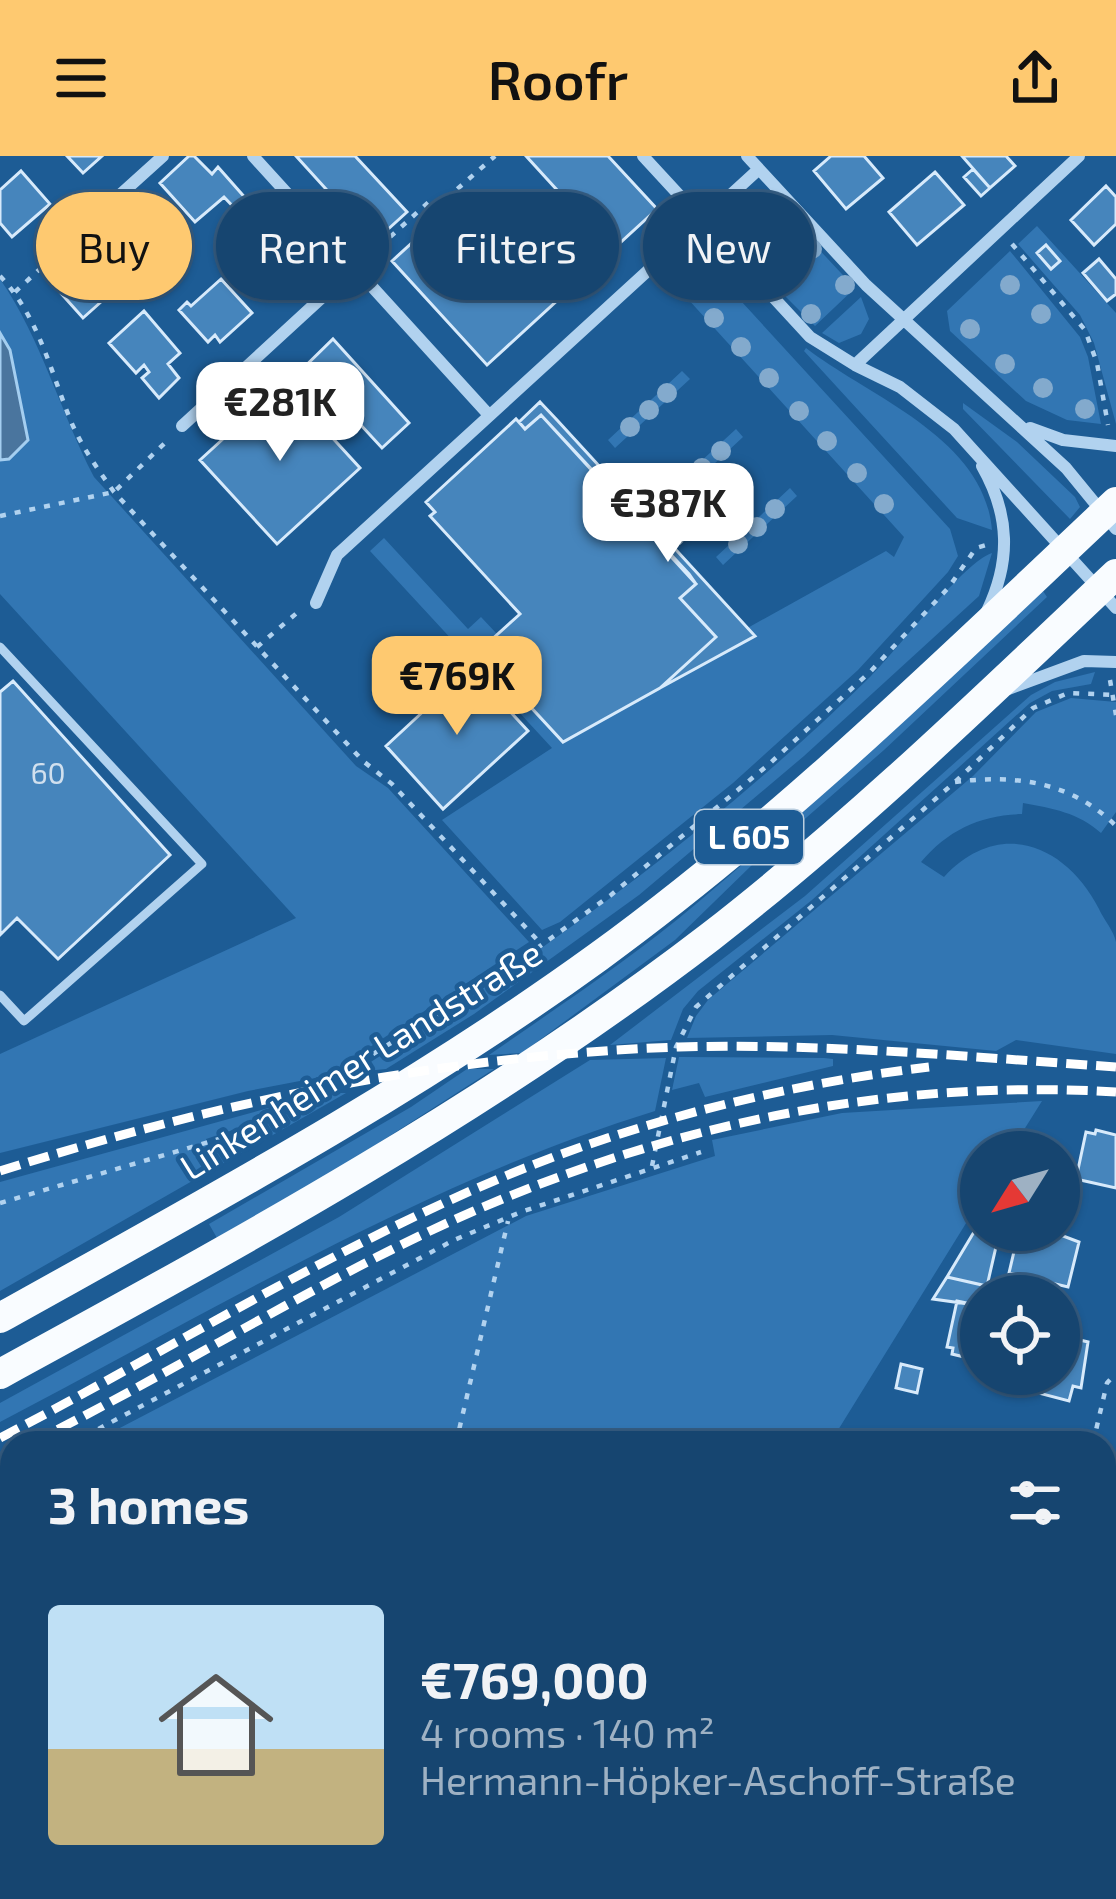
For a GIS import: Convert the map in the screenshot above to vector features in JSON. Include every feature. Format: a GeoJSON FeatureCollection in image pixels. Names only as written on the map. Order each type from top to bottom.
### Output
{"type":"FeatureCollection","features":[{"type":"Feature","properties":{"kind":"main road","name":"Linkenheimer Landstraße"},"geometry":{"type":"LineString","coordinates":[[0,1318],[304,1148],[513,1016],[679,894],[804,789],[1066,549],[1112,515]]}},
{"type":"Feature","properties":{"kind":"main road","name":"L 605"},"geometry":{"type":"LineString","coordinates":[[0,1374],[446,1121],[546,1056],[738,914],[1111,590]]}},
{"type":"Feature","properties":{"kind":"street"},"geometry":{"type":"LineString","coordinates":[[123,192],[163,156]]}},
{"type":"Feature","properties":{"kind":"street"},"geometry":{"type":"LineString","coordinates":[[254,156],[286,192]]}},
{"type":"Feature","properties":{"kind":"street"},"geometry":{"type":"LineString","coordinates":[[643,156],[675,192]]}},
{"type":"Feature","properties":{"kind":"street"},"geometry":{"type":"LineString","coordinates":[[747,156],[866,285],[1112,515]]}},
{"type":"Feature","properties":{"kind":"street"},"geometry":{"type":"LineString","coordinates":[[855,365],[1078,156]]}},
{"type":"Feature","properties":{"kind":"street"},"geometry":{"type":"LineString","coordinates":[[733,192],[759,169]]}},
{"type":"Feature","properties":{"kind":"street"},"geometry":{"type":"LineString","coordinates":[[316,603],[337,555],[643,274]]}},
{"type":"Feature","properties":{"kind":"street"},"geometry":{"type":"LineString","coordinates":[[182,426],[320,300]]}},
{"type":"Feature","properties":{"kind":"street"},"geometry":{"type":"LineString","coordinates":[[384,300],[488,414]]}},
{"type":"Feature","properties":{"kind":"street"},"geometry":{"type":"LineString","coordinates":[[775,300],[810,337],[930,407],[1111,590]]}},
{"type":"Feature","properties":{"kind":"street"},"geometry":{"type":"LineString","coordinates":[[1010,415],[1039,433],[1113,446]]}},
{"type":"Feature","properties":{"kind":"street"},"geometry":{"type":"LineString","coordinates":[[969,444],[1000,507],[1005,546],[999,586],[975,636]]}},
{"type":"Feature","properties":{"kind":"street"},"geometry":{"type":"LineString","coordinates":[[985,696],[1084,661],[1116,662]]}},
{"type":"Feature","properties":{"kind":"lane"},"geometry":{"type":"LineString","coordinates":[[0,647],[202,864],[24,1021],[0,995]]}},
{"type":"Feature","properties":{"kind":"path"},"geometry":{"type":"LineString","coordinates":[[389,238],[432,199],[439,205],[495,156]]}},
{"type":"Feature","properties":{"kind":"path"},"geometry":{"type":"LineString","coordinates":[[1000,231],[1085,331],[1113,446]]}},
{"type":"Feature","properties":{"kind":"path"},"geometry":{"type":"LineString","coordinates":[[15,292],[36,272]]}},
{"type":"Feature","properties":{"kind":"path"},"geometry":{"type":"LineString","coordinates":[[0,276],[15,292],[44,344],[71,422],[114,491],[542,945]]}},
{"type":"Feature","properties":{"kind":"path"},"geometry":{"type":"LineString","coordinates":[[0,516],[114,491],[182,426]]}},
{"type":"Feature","properties":{"kind":"path"},"geometry":{"type":"LineString","coordinates":[[668,554],[682,540]]}},
{"type":"Feature","properties":{"kind":"path"},"geometry":{"type":"LineString","coordinates":[[0,1203],[250,1130],[394,1043],[611,895],[769,765],[871,671],[949,587],[976,548],[990,543],[1005,546]]}},
{"type":"Feature","properties":{"kind":"path"},"geometry":{"type":"LineString","coordinates":[[257,647],[290,616],[316,603]]}},
{"type":"Feature","properties":{"kind":"path"},"geometry":{"type":"LineString","coordinates":[[652,1166],[676,1047],[696,1007],[1044,701],[1068,693],[1113,694],[1116,715]]}},
{"type":"Feature","properties":{"kind":"path"},"geometry":{"type":"LineString","coordinates":[[955,782],[1017,778],[1072,791],[1116,826]]}},
{"type":"Feature","properties":{"kind":"path"},"geometry":{"type":"LineString","coordinates":[[95,1431],[454,1240],[652,1166],[701,1153]]}},
{"type":"Feature","properties":{"kind":"path"},"geometry":{"type":"LineString","coordinates":[[459,1431],[508,1218]]}},
{"type":"Feature","properties":{"kind":"path"},"geometry":{"type":"LineString","coordinates":[[1096,1431],[1107,1383],[1116,1373]]}},
{"type":"Feature","properties":{"kind":"shaded area"},"geometry":{"type":"Polygon","coordinates":[[[1037,226],[1116,313],[1116,424],[1094,343],[1080,315],[1018,244],[1037,226]]]}},
{"type":"Feature","properties":{"kind":"shaded area"},"geometry":{"type":"Polygon","coordinates":[[[814,244],[855,288],[815,326],[789,300],[814,300],[814,244]]]}},
{"type":"Feature","properties":{"kind":"shaded area"},"geometry":{"type":"Polygon","coordinates":[[[1010,251],[1080,337],[1101,424],[1067,420],[1026,401],[950,331],[947,311],[1010,251]]]}},
{"type":"Feature","properties":{"kind":"shaded area"},"geometry":{"type":"Polygon","coordinates":[[[0,279],[28,327],[94,477],[356,766],[388,788],[529,942],[326,1076],[0,1153],[0,1054],[296,918],[0,594],[0,279]]]}},
{"type":"Feature","properties":{"kind":"shaded area"},"geometry":{"type":"Polygon","coordinates":[[[861,297],[869,319],[861,334],[839,343],[822,333],[861,297]]]}},
{"type":"Feature","properties":{"kind":"shaded area"},"geometry":{"type":"Polygon","coordinates":[[[689,300],[740,300],[950,529],[958,556],[858,670],[733,783],[560,922],[542,930],[442,820],[552,748],[370,551],[384,538],[468,629],[481,617],[497,634],[480,652],[564,742],[754,636],[751,626],[886,551],[894,557],[904,537],[689,300]]]}},
{"type":"Feature","properties":{"kind":"shaded area"},"geometry":{"type":"Polygon","coordinates":[[[0,333],[10,350],[28,440],[9,459],[0,460],[0,333]]]}},
{"type":"Feature","properties":{"kind":"shaded area"},"geometry":{"type":"Polygon","coordinates":[[[806,348],[946,444],[984,497],[992,530],[957,518],[806,348]]]}},
{"type":"Feature","properties":{"kind":"shaded area"},"geometry":{"type":"Polygon","coordinates":[[[682,371],[690,379],[615,448],[608,440],[682,371]]]}},
{"type":"Feature","properties":{"kind":"shaded area"},"geometry":{"type":"Polygon","coordinates":[[[963,403],[1017,442],[1075,497],[1080,507],[1070,519],[963,409],[963,403]]]}},
{"type":"Feature","properties":{"kind":"shaded area"},"geometry":{"type":"Polygon","coordinates":[[[736,429],[743,437],[669,506],[661,498],[736,429]]]}},
{"type":"Feature","properties":{"kind":"shaded area"},"geometry":{"type":"Polygon","coordinates":[[[790,488],[797,496],[723,565],[716,557],[790,488]]]}},
{"type":"Feature","properties":{"kind":"shaded area"},"geometry":{"type":"Polygon","coordinates":[[[992,553],[979,596],[804,756],[639,895],[474,1014],[386,1069],[355,1072],[558,936],[688,838],[812,732],[871,676],[966,572],[992,553]]]}},
{"type":"Feature","properties":{"kind":"shaded area"},"geometry":{"type":"Polygon","coordinates":[[[1043,591],[1047,597],[675,940],[522,1053],[489,1055],[696,904],[1043,591]]]}},
{"type":"Feature","properties":{"kind":"shaded area"},"geometry":{"type":"Polygon","coordinates":[[[1095,672],[1091,684],[1052,691],[1030,703],[812,900],[698,991],[683,1009],[671,1040],[610,1045],[805,896],[1031,695],[1055,682],[1095,672]]]}},
{"type":"Feature","properties":{"kind":"shaded area"},"geometry":{"type":"Polygon","coordinates":[[[1071,698],[1116,702],[1116,812],[1101,833],[1074,816],[1023,803],[1022,814],[966,826],[921,862],[944,877],[965,859],[1009,844],[1030,846],[1069,869],[1085,887],[1116,942],[1116,1054],[1016,1040],[996,1051],[832,1035],[687,1038],[708,1000],[973,776],[1036,712],[1071,698]]]}},
{"type":"Feature","properties":{"kind":"shaded area"},"geometry":{"type":"Polygon","coordinates":[[[679,1057],[824,1058],[833,1059],[833,1066],[705,1097],[699,1083],[672,1090],[679,1057]]]}},
{"type":"Feature","properties":{"kind":"shaded area"},"geometry":{"type":"Polygon","coordinates":[[[666,1058],[655,1111],[569,1140],[402,1212],[0,1422],[0,1403],[339,1217],[590,1060],[666,1058]]]}},
{"type":"Feature","properties":{"kind":"shaded area"},"geometry":{"type":"Polygon","coordinates":[[[467,1069],[494,1069],[349,1162],[217,1238],[209,1224],[411,1107],[467,1069]]]}},
{"type":"Feature","properties":{"kind":"shaded area"},"geometry":{"type":"Polygon","coordinates":[[[329,1093],[346,1093],[0,1291],[0,1182],[283,1104],[206,1139],[208,1148],[239,1138],[329,1093]]]}},
{"type":"Feature","properties":{"kind":"shaded area"},"geometry":{"type":"Polygon","coordinates":[[[1042,1101],[1023,1131],[960,1131],[960,1233],[837,1431],[114,1431],[526,1216],[715,1156],[712,1140],[842,1113],[1042,1101]]]}},
{"type":"Feature","properties":{"kind":"building"},"geometry":{"type":"Polygon","coordinates":[[[67,156],[102,156],[83,173],[67,156]]]}},
{"type":"Feature","properties":{"kind":"building"},"geometry":{"type":"Polygon","coordinates":[[[194,156],[212,174],[218,167],[240,192],[216,192],[216,204],[195,222],[192,192],[168,192],[160,183],[194,156]]]}},
{"type":"Feature","properties":{"kind":"building"},"geometry":{"type":"Polygon","coordinates":[[[296,156],[355,156],[388,192],[329,192],[296,156]]]}},
{"type":"Feature","properties":{"kind":"building"},"geometry":{"type":"Polygon","coordinates":[[[526,156],[608,156],[643,194],[643,222],[619,244],[619,192],[559,192],[526,156]]]}},
{"type":"Feature","properties":{"kind":"building"},"geometry":{"type":"Polygon","coordinates":[[[831,156],[864,156],[883,178],[846,209],[814,171],[831,156]]]}},
{"type":"Feature","properties":{"kind":"building"},"geometry":{"type":"Polygon","coordinates":[[[962,156],[1006,156],[1015,166],[990,188],[962,156]]]}},
{"type":"Feature","properties":{"kind":"building"},"geometry":{"type":"Polygon","coordinates":[[[973,169],[990,188],[981,196],[964,177],[973,169]]]}},
{"type":"Feature","properties":{"kind":"building"},"geometry":{"type":"Polygon","coordinates":[[[21,171],[39,192],[36,216],[12,237],[0,223],[0,190],[21,171]]]}},
{"type":"Feature","properties":{"kind":"building"},"geometry":{"type":"Polygon","coordinates":[[[935,172],[964,205],[917,245],[889,212],[935,172]]]}},
{"type":"Feature","properties":{"kind":"building"},"geometry":{"type":"Polygon","coordinates":[[[1106,186],[1116,197],[1116,224],[1094,245],[1071,220],[1106,186]]]}},
{"type":"Feature","properties":{"kind":"building"},"geometry":{"type":"Polygon","coordinates":[[[389,193],[407,212],[389,228],[389,193]]]}},
{"type":"Feature","properties":{"kind":"building"},"geometry":{"type":"Polygon","coordinates":[[[413,242],[413,284],[392,261],[413,242]]]}},
{"type":"Feature","properties":{"kind":"building"},"geometry":{"type":"Polygon","coordinates":[[[1046,245],[1060,261],[1051,269],[1037,253],[1046,245]]]}},
{"type":"Feature","properties":{"kind":"building"},"geometry":{"type":"Polygon","coordinates":[[[1099,259],[1116,279],[1116,294],[1107,301],[1083,273],[1099,259]]]}},
{"type":"Feature","properties":{"kind":"building"},"geometry":{"type":"Polygon","coordinates":[[[216,284],[216,300],[240,300],[252,313],[220,342],[215,335],[208,342],[179,310],[187,302],[191,306],[216,284]]]}},
{"type":"Feature","properties":{"kind":"building"},"geometry":{"type":"Polygon","coordinates":[[[67,300],[103,300],[83,318],[67,300]]]}},
{"type":"Feature","properties":{"kind":"building"},"geometry":{"type":"Polygon","coordinates":[[[428,300],[558,300],[487,365],[428,300]]]}},
{"type":"Feature","properties":{"kind":"building"},"geometry":{"type":"Polygon","coordinates":[[[144,311],[180,353],[168,364],[179,378],[159,398],[142,378],[149,372],[144,365],[136,373],[109,343],[144,311]]]}},
{"type":"Feature","properties":{"kind":"building"},"geometry":{"type":"Polygon","coordinates":[[[333,339],[409,423],[382,448],[347,410],[322,428],[285,386],[333,339]]]}},
{"type":"Feature","properties":{"kind":"building"},"geometry":{"type":"Polygon","coordinates":[[[283,384],[360,468],[277,544],[200,460],[283,384]]]}},
{"type":"Feature","properties":{"kind":"building"},"geometry":{"type":"Polygon","coordinates":[[[540,402],[755,636],[660,688],[716,637],[680,598],[696,584],[541,415],[525,429],[519,422],[540,402]]]}},
{"type":"Feature","properties":{"kind":"building"},"geometry":{"type":"Polygon","coordinates":[[[541,415],[689,574],[696,584],[680,598],[716,637],[660,688],[563,742],[479,651],[520,614],[430,516],[435,512],[426,502],[516,419],[525,429],[541,415]]]}},
{"type":"Feature","properties":{"kind":"building"},"geometry":{"type":"Polygon","coordinates":[[[470,668],[528,731],[443,809],[386,746],[470,668]]]}},
{"type":"Feature","properties":{"kind":"building"},"geometry":{"type":"Polygon","coordinates":[[[13,681],[170,855],[58,959],[17,918],[0,935],[0,692],[13,681]]]}},
{"type":"Feature","properties":{"kind":"building"},"geometry":{"type":"Polygon","coordinates":[[[1096,1130],[1116,1135],[1116,1188],[1080,1180],[1086,1132],[1095,1134],[1096,1130]]]}},
{"type":"Feature","properties":{"kind":"building"},"geometry":{"type":"Polygon","coordinates":[[[963,1251],[995,1251],[990,1275],[947,1277],[963,1251]]]}},
{"type":"Feature","properties":{"kind":"building"},"geometry":{"type":"Polygon","coordinates":[[[1014,1251],[1077,1251],[1071,1275],[1009,1273],[1014,1251]]]}},
{"type":"Feature","properties":{"kind":"building"},"geometry":{"type":"Polygon","coordinates":[[[947,1277],[960,1280],[960,1303],[933,1299],[947,1277]]]}},
{"type":"Feature","properties":{"kind":"building"},"geometry":{"type":"Polygon","coordinates":[[[957,1301],[960,1302],[960,1356],[947,1347],[957,1301]]]}},
{"type":"Feature","properties":{"kind":"building"},"geometry":{"type":"Polygon","coordinates":[[[1080,1340],[1088,1342],[1080,1388],[1080,1340]]]}},
{"type":"Feature","properties":{"kind":"building"},"geometry":{"type":"Polygon","coordinates":[[[901,1364],[922,1369],[917,1393],[896,1388],[901,1364]]]}},
{"type":"Feature","properties":{"kind":"railway"},"geometry":{"type":"LineString","coordinates":[[0,1171],[251,1103],[506,1060],[679,1047],[788,1047],[1116,1067]]}},
{"type":"Feature","properties":{"kind":"railway"},"geometry":{"type":"LineString","coordinates":[[13,1431],[391,1228],[525,1168],[622,1133],[723,1105],[929,1067]]}},
{"type":"Feature","properties":{"kind":"railway"},"geometry":{"type":"LineString","coordinates":[[54,1431],[401,1245],[572,1172],[749,1121],[839,1105],[930,1094],[1116,1092]]}}]}
